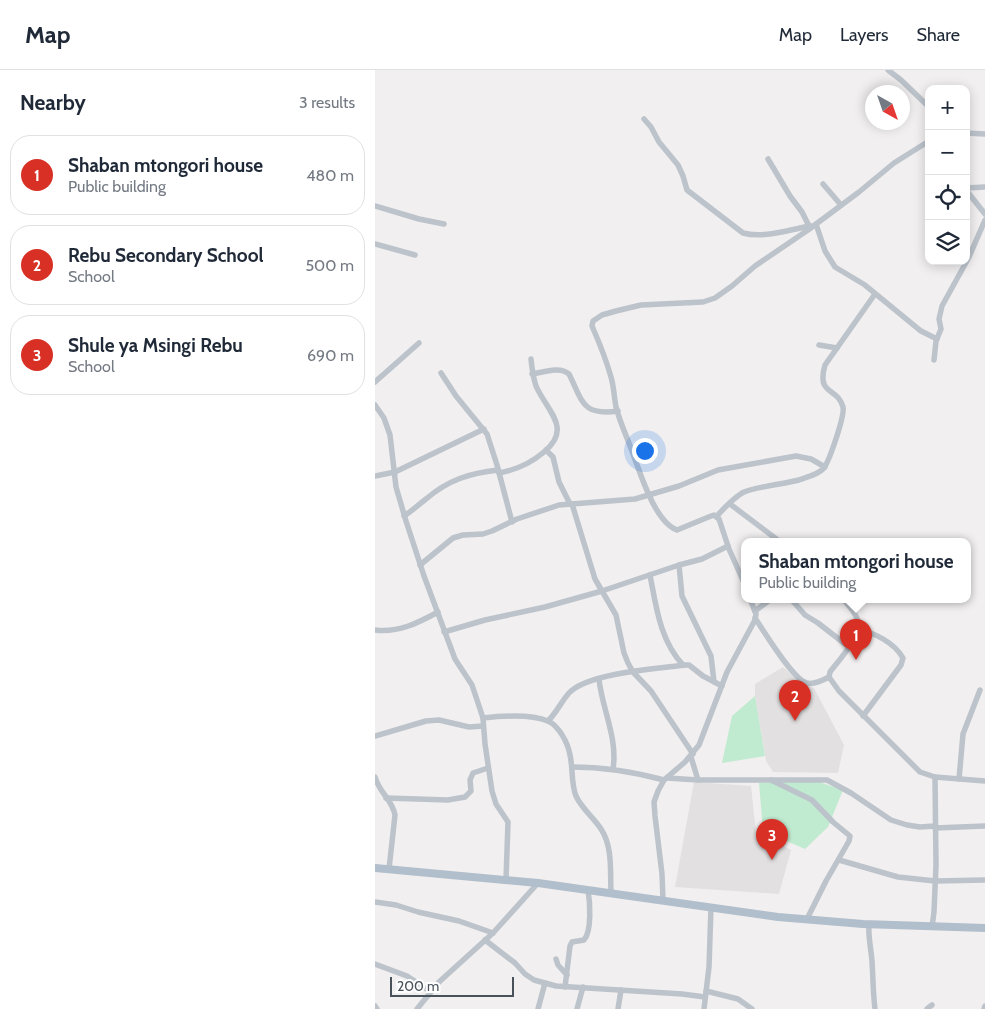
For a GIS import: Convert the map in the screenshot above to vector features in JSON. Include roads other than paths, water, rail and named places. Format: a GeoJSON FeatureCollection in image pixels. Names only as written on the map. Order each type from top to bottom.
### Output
{"type":"FeatureCollection","features":[{"type":"Feature","properties":{"kind":"main road"},"geometry":{"type":"LineString","coordinates":[[375,868],[538,883],[807,919],[869,925],[985,928]]}},
{"type":"Feature","properties":{"kind":"street"},"geometry":{"type":"LineString","coordinates":[[888,70],[925,103]]}},
{"type":"Feature","properties":{"kind":"street"},"geometry":{"type":"LineString","coordinates":[[644,119],[677,165],[687,190],[743,233],[750,235],[770,233],[813,225]]}},
{"type":"Feature","properties":{"kind":"street"},"geometry":{"type":"LineString","coordinates":[[970,133],[985,134]]}},
{"type":"Feature","properties":{"kind":"street"},"geometry":{"type":"LineString","coordinates":[[875,294],[825,365],[822,380],[825,386],[843,405],[843,412],[832,453],[825,467],[821,471],[800,479],[743,493],[717,516],[711,516],[677,530],[670,526],[649,495],[618,411],[611,376],[592,326],[595,318],[641,305],[703,302],[715,298],[761,262],[841,205],[894,163],[925,144]]}},
{"type":"Feature","properties":{"kind":"street"},"geometry":{"type":"LineString","coordinates":[[768,158],[790,196],[813,225],[835,267],[865,285],[910,323],[937,339]]}},
{"type":"Feature","properties":{"kind":"street"},"geometry":{"type":"LineString","coordinates":[[823,184],[841,205]]}},
{"type":"Feature","properties":{"kind":"street"},"geometry":{"type":"LineString","coordinates":[[970,189],[985,187]]}},
{"type":"Feature","properties":{"kind":"street"},"geometry":{"type":"LineString","coordinates":[[970,194],[985,214]]}},
{"type":"Feature","properties":{"kind":"street"},"geometry":{"type":"LineString","coordinates":[[375,206],[444,224]]}},
{"type":"Feature","properties":{"kind":"street"},"geometry":{"type":"LineString","coordinates":[[934,360],[934,348],[941,329],[939,318],[942,306],[969,257],[985,220]]}},
{"type":"Feature","properties":{"kind":"street"},"geometry":{"type":"LineString","coordinates":[[375,244],[415,255]]}},
{"type":"Feature","properties":{"kind":"street"},"geometry":{"type":"LineString","coordinates":[[375,382],[419,343]]}},
{"type":"Feature","properties":{"kind":"street"},"geometry":{"type":"LineString","coordinates":[[819,345],[837,348]]}},
{"type":"Feature","properties":{"kind":"street"},"geometry":{"type":"LineString","coordinates":[[404,516],[425,499],[452,482],[475,472],[499,472],[520,467],[536,458],[557,438],[558,431],[552,413],[532,374],[531,359]]}},
{"type":"Feature","properties":{"kind":"street"},"geometry":{"type":"LineString","coordinates":[[532,374],[556,370],[566,371],[588,409],[600,412],[618,411]]}},
{"type":"Feature","properties":{"kind":"street"},"geometry":{"type":"LineString","coordinates":[[441,373],[456,396],[484,430],[491,444],[512,522]]}},
{"type":"Feature","properties":{"kind":"street"},"geometry":{"type":"LineString","coordinates":[[375,405],[390,435],[397,487],[420,565],[444,632],[459,667],[472,685],[483,718],[488,768],[496,804],[508,822],[506,880]]}},
{"type":"Feature","properties":{"kind":"street"},"geometry":{"type":"LineString","coordinates":[[375,476],[395,472],[484,430]]}},
{"type":"Feature","properties":{"kind":"street"},"geometry":{"type":"LineString","coordinates":[[546,450],[553,457],[559,482],[571,504],[589,560],[602,590],[616,615],[624,653],[633,672],[651,691],[692,755],[698,780]]}},
{"type":"Feature","properties":{"kind":"street"},"geometry":{"type":"LineString","coordinates":[[420,565],[453,538],[463,535],[483,534],[541,510],[571,504],[635,499],[718,470],[796,456],[811,459],[825,467]]}},
{"type":"Feature","properties":{"kind":"street"},"geometry":{"type":"LineString","coordinates":[[730,504],[775,538]]}},
{"type":"Feature","properties":{"kind":"street"},"geometry":{"type":"LineString","coordinates":[[717,516],[741,576]]}},
{"type":"Feature","properties":{"kind":"street"},"geometry":{"type":"LineString","coordinates":[[444,632],[501,616],[545,607],[602,590],[703,559],[728,546]]}},
{"type":"Feature","properties":{"kind":"street"},"geometry":{"type":"LineString","coordinates":[[679,565],[682,596],[711,656],[714,682]]}},
{"type":"Feature","properties":{"kind":"street"},"geometry":{"type":"LineString","coordinates":[[650,575],[664,635],[673,653],[683,665]]}},
{"type":"Feature","properties":{"kind":"street"},"geometry":{"type":"LineString","coordinates":[[751,603],[755,614],[781,657],[801,680],[809,684],[829,677]]}},
{"type":"Feature","properties":{"kind":"street"},"geometry":{"type":"LineString","coordinates":[[663,900],[654,802],[665,779],[692,755],[699,745],[722,686],[752,628],[755,614],[767,603]]}},
{"type":"Feature","properties":{"kind":"street"},"geometry":{"type":"LineString","coordinates":[[794,603],[805,615],[849,646]]}},
{"type":"Feature","properties":{"kind":"street"},"geometry":{"type":"LineString","coordinates":[[829,677],[830,672],[856,636],[858,628],[857,620],[846,603]]}},
{"type":"Feature","properties":{"kind":"street"},"geometry":{"type":"LineString","coordinates":[[375,630],[390,631],[399,629],[438,612]]}},
{"type":"Feature","properties":{"kind":"street"},"geometry":{"type":"LineString","coordinates":[[858,628],[885,640],[903,658],[901,665],[863,716]]}},
{"type":"Feature","properties":{"kind":"street"},"geometry":{"type":"LineString","coordinates":[[548,721],[556,713],[570,692],[581,685],[633,672],[689,665],[699,674],[722,686]]}},
{"type":"Feature","properties":{"kind":"street"},"geometry":{"type":"LineString","coordinates":[[829,677],[839,691],[914,768],[928,776],[985,781]]}},
{"type":"Feature","properties":{"kind":"street"},"geometry":{"type":"LineString","coordinates":[[599,679],[612,735],[615,759],[613,769]]}},
{"type":"Feature","properties":{"kind":"street"},"geometry":{"type":"LineString","coordinates":[[959,779],[963,734],[980,690]]}},
{"type":"Feature","properties":{"kind":"street"},"geometry":{"type":"LineString","coordinates":[[483,718],[522,716],[548,721],[560,731],[567,742],[570,753],[575,793],[606,839],[610,858],[611,892]]}},
{"type":"Feature","properties":{"kind":"street"},"geometry":{"type":"LineString","coordinates":[[375,736],[426,721],[439,720],[469,727],[483,726]]}},
{"type":"Feature","properties":{"kind":"street"},"geometry":{"type":"LineString","coordinates":[[572,767],[613,769],[665,779],[827,780],[851,792],[891,820],[907,825],[920,827],[985,826]]}},
{"type":"Feature","properties":{"kind":"street"},"geometry":{"type":"LineString","coordinates":[[387,798],[448,800],[465,797],[471,791],[470,780],[473,773],[488,768]]}},
{"type":"Feature","properties":{"kind":"street"},"geometry":{"type":"LineString","coordinates":[[375,777],[378,793],[387,798],[393,806],[395,815],[389,869]]}},
{"type":"Feature","properties":{"kind":"street"},"geometry":{"type":"LineString","coordinates":[[932,927],[935,912],[935,777]]}},
{"type":"Feature","properties":{"kind":"street"},"geometry":{"type":"LineString","coordinates":[[771,780],[811,800],[849,834],[849,841],[807,919]]}},
{"type":"Feature","properties":{"kind":"street"},"geometry":{"type":"LineString","coordinates":[[839,860],[898,877],[935,881],[985,880]]}},
{"type":"Feature","properties":{"kind":"street"},"geometry":{"type":"LineString","coordinates":[[417,1009],[439,982],[493,932],[538,883]]}},
{"type":"Feature","properties":{"kind":"street"},"geometry":{"type":"LineString","coordinates":[[565,986],[571,944],[583,940],[587,934],[590,915],[588,890]]}},
{"type":"Feature","properties":{"kind":"street"},"geometry":{"type":"LineString","coordinates":[[375,902],[396,905],[417,912],[459,921],[493,932]]}},
{"type":"Feature","properties":{"kind":"street"},"geometry":{"type":"LineString","coordinates":[[704,1009],[709,967],[711,907]]}},
{"type":"Feature","properties":{"kind":"street"},"geometry":{"type":"LineString","coordinates":[[869,925],[868,938],[872,958],[875,1009]]}},
{"type":"Feature","properties":{"kind":"street"},"geometry":{"type":"LineString","coordinates":[[485,940],[534,980],[556,986],[705,994],[738,999],[752,1009]]}},
{"type":"Feature","properties":{"kind":"street"},"geometry":{"type":"LineString","coordinates":[[556,959],[558,965],[567,975]]}},
{"type":"Feature","properties":{"kind":"street"},"geometry":{"type":"LineString","coordinates":[[375,964],[407,976],[431,992]]}},
{"type":"Feature","properties":{"kind":"street"},"geometry":{"type":"LineString","coordinates":[[538,1009],[545,983]]}},
{"type":"Feature","properties":{"kind":"street"},"geometry":{"type":"LineString","coordinates":[[577,1009],[583,987]]}},
{"type":"Feature","properties":{"kind":"street"},"geometry":{"type":"LineString","coordinates":[[619,1009],[621,990]]}},
{"type":"Feature","properties":{"kind":"place","name":"Shaban mtongori house"},"geometry":{"type":"Point","coordinates":[856,660]}},
{"type":"Feature","properties":{"kind":"place","name":"Rebu Secondary School"},"geometry":{"type":"Point","coordinates":[795,721]}},
{"type":"Feature","properties":{"kind":"place","name":"Shule ya Msingi Rebu"},"geometry":{"type":"Point","coordinates":[772,860]}}]}
